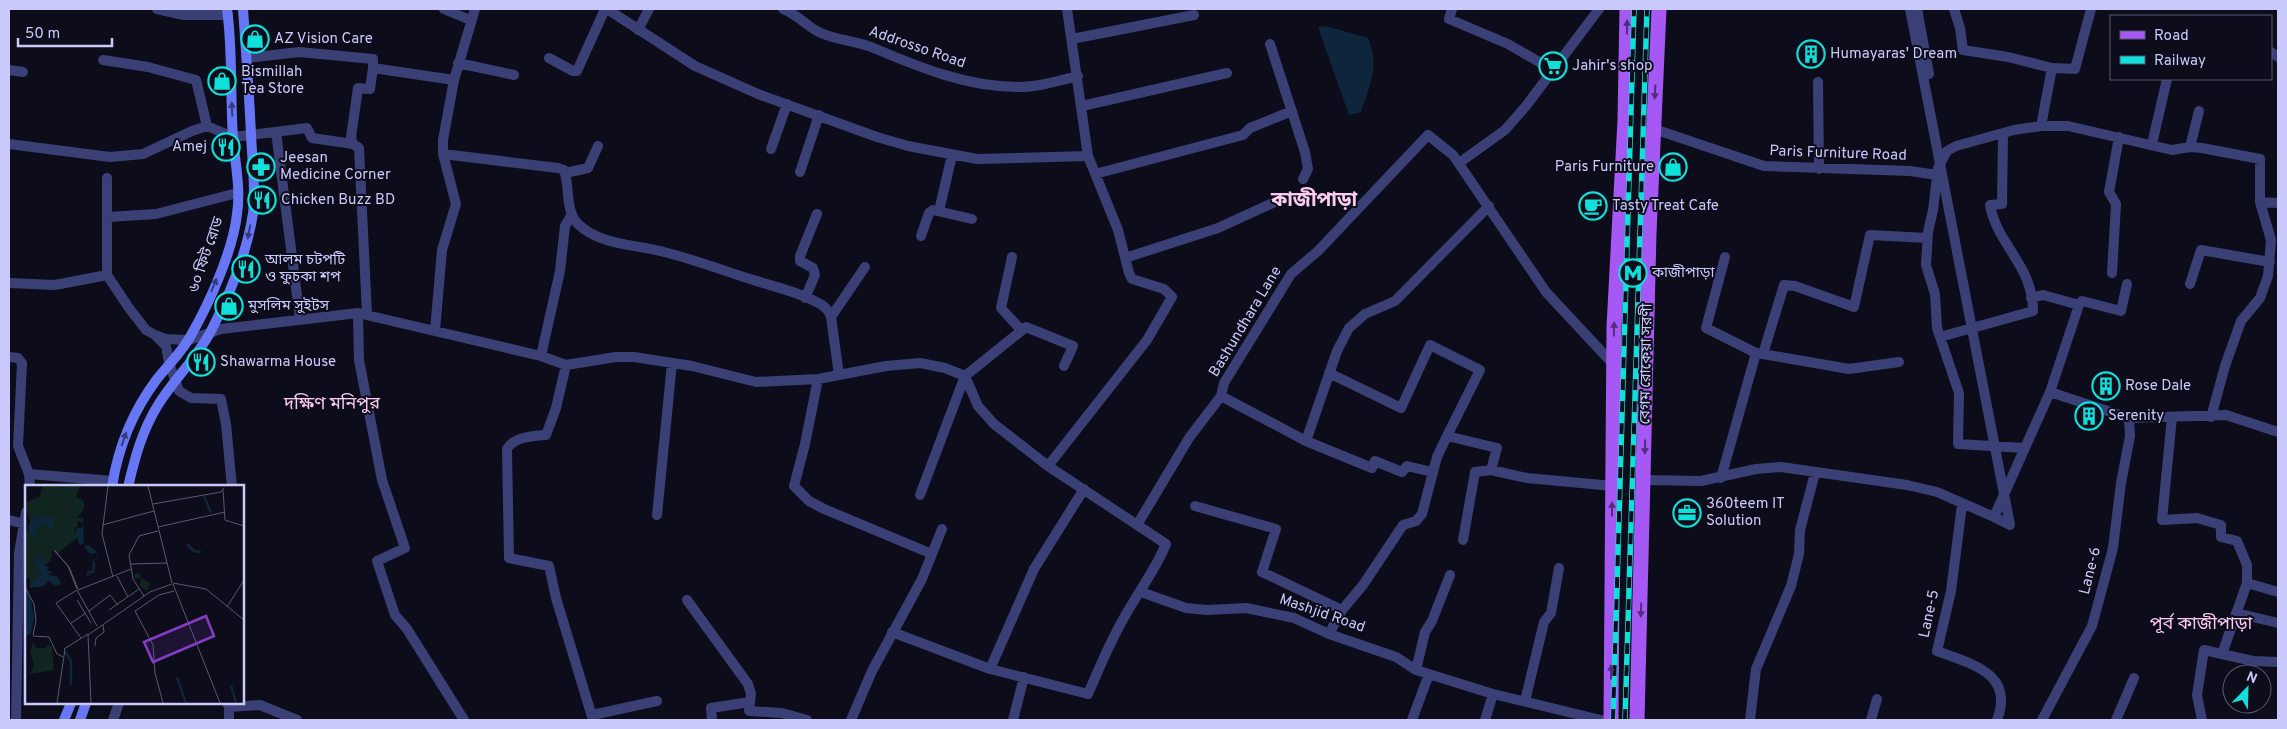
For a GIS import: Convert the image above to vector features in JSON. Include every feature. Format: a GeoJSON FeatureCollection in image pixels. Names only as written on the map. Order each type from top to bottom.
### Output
{"type":"FeatureCollection","features":[{"type":"Feature","properties":{"kind":"main road"},"geometry":{"type":"LineString","coordinates":[[1611,720],[1614,365],[1625,120],[1627,9]]}},
{"type":"Feature","properties":{"kind":"main road","name":"বেগম রোকেয়া সরণী"},"geometry":{"type":"LineString","coordinates":[[1637,720],[1659,9]]}},
{"type":"Feature","properties":{"kind":"street"},"geometry":{"type":"LineString","coordinates":[[157,9],[191,12],[228,12]]}},
{"type":"Feature","properties":{"kind":"street","name":"৬০ ফিট রোড"},"geometry":{"type":"LineString","coordinates":[[128,485],[146,427],[173,385],[193,360],[210,332],[246,250],[250,230],[254,184],[243,9]]}},
{"type":"Feature","properties":{"kind":"street"},"geometry":{"type":"LineString","coordinates":[[444,9],[470,20]]}},
{"type":"Feature","properties":{"kind":"street"},"geometry":{"type":"LineString","coordinates":[[435,331],[442,250],[456,204],[443,154],[443,140],[458,63],[475,9]]}},
{"type":"Feature","properties":{"kind":"street"},"geometry":{"type":"LineString","coordinates":[[549,58],[574,71],[577,70],[606,9],[695,66],[787,104],[877,137],[977,159],[1088,156]]}},
{"type":"Feature","properties":{"kind":"street"},"geometry":{"type":"LineString","coordinates":[[638,30],[649,9]]}},
{"type":"Feature","properties":{"kind":"street","name":"Addrosso Road"},"geometry":{"type":"LineString","coordinates":[[783,9],[797,14],[820,33],[874,48],[902,62],[947,77],[1020,88],[1044,85],[1078,76]]}},
{"type":"Feature","properties":{"kind":"street"},"geometry":{"type":"LineString","coordinates":[[1048,466],[1147,340],[1172,297],[1164,289],[1132,279],[1118,230],[1088,156],[1067,9]]}},
{"type":"Feature","properties":{"kind":"street"},"geometry":{"type":"LineString","coordinates":[[1452,9],[1449,19],[1508,44],[1553,70]]}},
{"type":"Feature","properties":{"kind":"street"},"geometry":{"type":"LineString","coordinates":[[1599,9],[1506,130],[1459,163],[1546,292],[1614,365]]}},
{"type":"Feature","properties":{"kind":"street"},"geometry":{"type":"LineString","coordinates":[[1645,480],[1701,481],[1756,469],[1781,467],[1907,485],[1937,492],[1962,505],[2010,525],[1910,9]]}},
{"type":"Feature","properties":{"kind":"street"},"geometry":{"type":"LineString","coordinates":[[1917,9],[1925,44],[1930,82]]}},
{"type":"Feature","properties":{"kind":"street"},"geometry":{"type":"LineString","coordinates":[[1954,9],[1960,28],[1963,50],[2008,57],[2052,68],[2075,69],[2091,9]]}},
{"type":"Feature","properties":{"kind":"street","name":"৬০ ফিট রোড"},"geometry":{"type":"LineString","coordinates":[[112,484],[129,426],[145,395],[189,340],[204,311],[233,235],[238,213],[228,12]]}},
{"type":"Feature","properties":{"kind":"street"},"geometry":{"type":"LineString","coordinates":[[1072,40],[1194,16]]}},
{"type":"Feature","properties":{"kind":"street"},"geometry":{"type":"LineString","coordinates":[[1270,44],[1305,152],[1308,169],[1303,180]]}},
{"type":"Feature","properties":{"kind":"street"},"geometry":{"type":"LineString","coordinates":[[247,58],[308,53],[373,59],[370,89],[358,88],[351,137],[353,144]]}},
{"type":"Feature","properties":{"kind":"street"},"geometry":{"type":"LineString","coordinates":[[103,60],[148,67],[196,80],[207,126]]}},
{"type":"Feature","properties":{"kind":"street"},"geometry":{"type":"LineString","coordinates":[[458,63],[514,75]]}},
{"type":"Feature","properties":{"kind":"street"},"geometry":{"type":"LineString","coordinates":[[373,68],[454,80]]}},
{"type":"Feature","properties":{"kind":"street"},"geometry":{"type":"LineString","coordinates":[[2041,126],[2052,68]]}},
{"type":"Feature","properties":{"kind":"street"},"geometry":{"type":"LineString","coordinates":[[9,70],[23,72]]}},
{"type":"Feature","properties":{"kind":"street"},"geometry":{"type":"LineString","coordinates":[[1082,106],[1227,73]]}},
{"type":"Feature","properties":{"kind":"street"},"geometry":{"type":"LineString","coordinates":[[2152,144],[2167,80]]}},
{"type":"Feature","properties":{"kind":"street"},"geometry":{"type":"LineString","coordinates":[[1818,82],[1819,169]]}},
{"type":"Feature","properties":{"kind":"street"},"geometry":{"type":"LineString","coordinates":[[771,149],[787,104]]}},
{"type":"Feature","properties":{"kind":"street"},"geometry":{"type":"LineString","coordinates":[[1095,174],[1243,135],[1250,128],[1292,111]]}},
{"type":"Feature","properties":{"kind":"street"},"geometry":{"type":"LineString","coordinates":[[2190,147],[2199,111]]}},
{"type":"Feature","properties":{"kind":"street"},"geometry":{"type":"LineString","coordinates":[[800,172],[819,116]]}},
{"type":"Feature","properties":{"kind":"street"},"geometry":{"type":"LineString","coordinates":[[9,144],[110,157],[143,154],[207,126],[233,138],[307,128],[312,138],[353,144],[359,148],[362,313],[360,360],[382,480],[405,548],[377,561],[395,615],[407,629],[464,720]]}},
{"type":"Feature","properties":{"kind":"street"},"geometry":{"type":"LineString","coordinates":[[2024,448],[1958,444],[1959,393],[1937,328],[1935,294],[1926,265],[1927,238],[1933,210],[1936,175],[1947,151],[1956,146],[2041,126],[2068,126],[2172,150],[2190,147],[2260,159],[2260,202],[2271,240],[2268,276],[2260,298],[2241,321],[2225,366],[2211,416]]}},
{"type":"Feature","properties":{"kind":"street","name":"Paris Furniture Road"},"geometry":{"type":"LineString","coordinates":[[1654,129],[1764,166],[1910,171],[1936,175]]}},
{"type":"Feature","properties":{"kind":"street"},"geometry":{"type":"LineString","coordinates":[[276,132],[300,319]]}},
{"type":"Feature","properties":{"kind":"street"},"geometry":{"type":"LineString","coordinates":[[1940,338],[2033,311],[2029,280],[1992,218],[1990,206],[2002,204],[2003,134]]}},
{"type":"Feature","properties":{"kind":"street","name":"Bashundhara Lane"},"geometry":{"type":"LineString","coordinates":[[1137,525],[1190,438],[1221,396],[1224,383],[1290,274],[1324,244],[1428,135],[1443,144],[1459,163]]}},
{"type":"Feature","properties":{"kind":"street"},"geometry":{"type":"LineString","coordinates":[[2112,273],[2116,204],[2108,192],[2119,138]]}},
{"type":"Feature","properties":{"kind":"street"},"geometry":{"type":"LineString","coordinates":[[565,174],[588,168],[598,146]]}},
{"type":"Feature","properties":{"kind":"street"},"geometry":{"type":"LineString","coordinates":[[443,154],[564,170],[572,214],[578,224],[621,246],[663,252],[805,298],[829,311],[839,375]]}},
{"type":"Feature","properties":{"kind":"street"},"geometry":{"type":"LineString","coordinates":[[940,211],[952,155]]}},
{"type":"Feature","properties":{"kind":"street"},"geometry":{"type":"LineString","coordinates":[[107,178],[107,275],[146,330],[165,339],[189,340],[210,332],[300,319],[362,313],[541,356],[566,365],[616,357],[634,357],[672,363],[756,382],[818,379],[886,366],[920,363],[945,368],[965,376],[978,406],[994,424],[1048,466],[1166,544],[1158,564],[1133,602],[1108,648],[1088,694],[990,669],[892,632]]}},
{"type":"Feature","properties":{"kind":"street"},"geometry":{"type":"LineString","coordinates":[[108,217],[156,214],[237,193]]}},
{"type":"Feature","properties":{"kind":"street"},"geometry":{"type":"LineString","coordinates":[[1125,258],[1218,228],[1275,202]]}},
{"type":"Feature","properties":{"kind":"street"},"geometry":{"type":"LineString","coordinates":[[2260,202],[2278,203]]}},
{"type":"Feature","properties":{"kind":"street"},"geometry":{"type":"LineString","coordinates":[[1306,441],[1318,410],[1336,351],[1349,328],[1365,314],[1395,301],[1489,206]]}},
{"type":"Feature","properties":{"kind":"street"},"geometry":{"type":"LineString","coordinates":[[921,236],[929,213],[933,210],[972,219]]}},
{"type":"Feature","properties":{"kind":"street"},"geometry":{"type":"LineString","coordinates":[[541,356],[560,271],[565,226],[572,214]]}},
{"type":"Feature","properties":{"kind":"street"},"geometry":{"type":"LineString","coordinates":[[805,298],[815,274],[813,268],[800,261],[800,256],[817,214]]}},
{"type":"Feature","properties":{"kind":"street"},"geometry":{"type":"LineString","coordinates":[[1721,478],[1759,354],[1784,285],[1795,286],[1854,308],[1870,235],[1927,238]]}},
{"type":"Feature","properties":{"kind":"street"},"geometry":{"type":"LineString","coordinates":[[2190,284],[2201,250],[2270,262]]}},
{"type":"Feature","properties":{"kind":"street"},"geometry":{"type":"LineString","coordinates":[[1012,257],[1001,308],[1021,330]]}},
{"type":"Feature","properties":{"kind":"street"},"geometry":{"type":"LineString","coordinates":[[1725,257],[1705,327],[1759,354],[1849,369],[1900,362]]}},
{"type":"Feature","properties":{"kind":"street"},"geometry":{"type":"LineString","coordinates":[[831,317],[865,267]]}},
{"type":"Feature","properties":{"kind":"street"},"geometry":{"type":"LineString","coordinates":[[9,283],[55,285],[107,275]]}},
{"type":"Feature","properties":{"kind":"street"},"geometry":{"type":"LineString","coordinates":[[1994,517],[2050,392],[2079,305],[2082,301],[2121,311],[2127,284]]}},
{"type":"Feature","properties":{"kind":"street"},"geometry":{"type":"LineString","coordinates":[[2031,298],[2043,295],[2079,305]]}},
{"type":"Feature","properties":{"kind":"street"},"geometry":{"type":"LineString","coordinates":[[204,311],[217,317]]}},
{"type":"Feature","properties":{"kind":"street"},"geometry":{"type":"LineString","coordinates":[[920,495],[965,376],[1021,330],[1026,328],[1073,346],[1064,366]]}},
{"type":"Feature","properties":{"kind":"street"},"geometry":{"type":"LineString","coordinates":[[155,335],[166,346],[173,385]]}},
{"type":"Feature","properties":{"kind":"street"},"geometry":{"type":"LineString","coordinates":[[1329,373],[1401,408],[1430,345],[1480,370],[1447,436],[1432,472],[1422,514],[1416,521],[1403,525],[1363,585],[1342,610],[1329,634]]}},
{"type":"Feature","properties":{"kind":"street"},"geometry":{"type":"LineString","coordinates":[[9,357],[18,358],[22,363],[18,446],[29,474],[30,485]]}},
{"type":"Feature","properties":{"kind":"street"},"geometry":{"type":"LineString","coordinates":[[657,515],[672,363]]}},
{"type":"Feature","properties":{"kind":"street"},"geometry":{"type":"LineString","coordinates":[[566,365],[556,408],[546,435],[510,443],[507,450],[510,558],[549,566],[556,598],[592,718],[656,701]]}},
{"type":"Feature","properties":{"kind":"street"},"geometry":{"type":"LineString","coordinates":[[158,378],[173,385],[180,392],[191,398],[221,400],[226,424],[232,485]]}},
{"type":"Feature","properties":{"kind":"street"},"geometry":{"type":"LineString","coordinates":[[818,379],[794,486],[808,501],[824,509],[932,554]]}},
{"type":"Feature","properties":{"kind":"street"},"geometry":{"type":"LineString","coordinates":[[2050,392],[2129,418],[2226,415],[2278,432]]}},
{"type":"Feature","properties":{"kind":"street"},"geometry":{"type":"LineString","coordinates":[[1221,396],[1306,441],[1372,468],[1375,461],[1402,472],[1408,466],[1432,472]]}},
{"type":"Feature","properties":{"kind":"street"},"geometry":{"type":"LineString","coordinates":[[2172,417],[2162,520],[2198,518],[2221,525],[2221,537],[2237,541],[2248,566],[2247,583],[2222,654]]}},
{"type":"Feature","properties":{"kind":"street","name":"Lane-6"},"geometry":{"type":"LineString","coordinates":[[2042,720],[2092,626],[2113,548],[2121,483],[2130,436],[2129,418]]}},
{"type":"Feature","properties":{"kind":"street"},"geometry":{"type":"LineString","coordinates":[[1447,436],[1497,448],[1491,470]]}},
{"type":"Feature","properties":{"kind":"street"},"geometry":{"type":"LineString","coordinates":[[1463,540],[1475,472],[1491,470],[1527,478],[1613,486]]}},
{"type":"Feature","properties":{"kind":"street"},"geometry":{"type":"LineString","coordinates":[[1750,720],[1756,669],[1791,586],[1799,554],[1800,530],[1816,473]]}},
{"type":"Feature","properties":{"kind":"street"},"geometry":{"type":"LineString","coordinates":[[29,474],[128,485]]}},
{"type":"Feature","properties":{"kind":"street"},"geometry":{"type":"LineString","coordinates":[[990,669],[1034,569],[1084,489]]}},
{"type":"Feature","properties":{"kind":"street","name":"Lane-5"},"geometry":{"type":"LineString","coordinates":[[1962,505],[1951,591],[1937,651],[1985,671],[1997,681],[2002,698],[1997,720]]}},
{"type":"Feature","properties":{"kind":"street"},"geometry":{"type":"LineString","coordinates":[[1195,506],[1276,529],[1262,572],[1342,610]]}},
{"type":"Feature","properties":{"kind":"street"},"geometry":{"type":"LineString","coordinates":[[9,520],[25,518]]}},
{"type":"Feature","properties":{"kind":"street"},"geometry":{"type":"LineString","coordinates":[[16,720],[22,647],[19,552],[25,523]]}},
{"type":"Feature","properties":{"kind":"street"},"geometry":{"type":"LineString","coordinates":[[851,720],[872,671],[922,579],[942,529]]}},
{"type":"Feature","properties":{"kind":"street"},"geometry":{"type":"LineString","coordinates":[[1525,701],[1544,622],[1551,613],[1559,568]]}},
{"type":"Feature","properties":{"kind":"street"},"geometry":{"type":"LineString","coordinates":[[1416,670],[1425,632],[1432,621],[1450,575]]}},
{"type":"Feature","properties":{"kind":"street"},"geometry":{"type":"LineString","coordinates":[[2247,583],[2278,592]]}},
{"type":"Feature","properties":{"kind":"street","name":"Mashjid Road"},"geometry":{"type":"LineString","coordinates":[[1141,592],[1186,608],[1207,610],[1246,608],[1269,611],[1294,618],[1329,634],[1396,657],[1416,670],[1493,694],[1601,720]]}},
{"type":"Feature","properties":{"kind":"street"},"geometry":{"type":"LineString","coordinates":[[687,600],[748,684],[751,694],[749,711],[782,713],[808,720]]}},
{"type":"Feature","properties":{"kind":"street"},"geometry":{"type":"LineString","coordinates":[[2236,613],[2278,623]]}},
{"type":"Feature","properties":{"kind":"street"},"geometry":{"type":"LineString","coordinates":[[2202,720],[2197,695],[2204,650],[2253,661],[2278,662]]}},
{"type":"Feature","properties":{"kind":"street"},"geometry":{"type":"LineString","coordinates":[[1412,720],[1429,674]]}},
{"type":"Feature","properties":{"kind":"street"},"geometry":{"type":"LineString","coordinates":[[1013,720],[1024,677]]}},
{"type":"Feature","properties":{"kind":"street"},"geometry":{"type":"LineString","coordinates":[[2116,720],[2134,678]]}},
{"type":"Feature","properties":{"kind":"street"},"geometry":{"type":"LineString","coordinates":[[1485,720],[1493,694]]}},
{"type":"Feature","properties":{"kind":"street"},"geometry":{"type":"LineString","coordinates":[[1871,720],[1877,699]]}},
{"type":"Feature","properties":{"kind":"street"},"geometry":{"type":"LineString","coordinates":[[712,720],[711,708],[750,702]]}},
{"type":"Feature","properties":{"kind":"street"},"geometry":{"type":"LineString","coordinates":[[64,720],[71,704]]}},
{"type":"Feature","properties":{"kind":"street"},"geometry":{"type":"LineString","coordinates":[[80,720],[86,704]]}},
{"type":"Feature","properties":{"kind":"street"},"geometry":{"type":"LineString","coordinates":[[113,720],[119,704]]}},
{"type":"Feature","properties":{"kind":"street"},"geometry":{"type":"LineString","coordinates":[[230,720],[228,705],[260,705],[297,720]]}},
{"type":"Feature","properties":{"kind":"water"},"geometry":{"type":"Polygon","coordinates":[[[1326,26],[1368,38],[1372,48],[1373,67],[1361,112],[1349,115],[1318,27],[1326,26]]]}},
{"type":"Feature","properties":{"kind":"railway"},"geometry":{"type":"LineString","coordinates":[[1613,720],[1634,9]]}},
{"type":"Feature","properties":{"kind":"railway"},"geometry":{"type":"LineString","coordinates":[[1625,720],[1647,9]]}},
{"type":"Feature","properties":{"kind":"place","name":"AZ Vision Care"},"geometry":{"type":"Point","coordinates":[255,39]}},
{"type":"Feature","properties":{"kind":"place","name":"Humayaras' Dream"},"geometry":{"type":"Point","coordinates":[1811,54]}},
{"type":"Feature","properties":{"kind":"place","name":"Jahir's shop"},"geometry":{"type":"Point","coordinates":[1553,66]}},
{"type":"Feature","properties":{"kind":"place","name":"Bismillah Tea Store"},"geometry":{"type":"Point","coordinates":[222,81]}},
{"type":"Feature","properties":{"kind":"place","name":"Amej"},"geometry":{"type":"Point","coordinates":[226,147]}},
{"type":"Feature","properties":{"kind":"place","name":"Jeesan Medicine Corner"},"geometry":{"type":"Point","coordinates":[261,167]}},
{"type":"Feature","properties":{"kind":"place","name":"Paris Furniture"},"geometry":{"type":"Point","coordinates":[1673,167]}},
{"type":"Feature","properties":{"kind":"place","name":"Chicken Buzz BD"},"geometry":{"type":"Point","coordinates":[262,200]}},
{"type":"Feature","properties":{"kind":"place","name":"Tasty Treat Cafe"},"geometry":{"type":"Point","coordinates":[1593,206]}},
{"type":"Feature","properties":{"kind":"place","name":"আলম চটপটি ও ফুচকা শপ"},"geometry":{"type":"Point","coordinates":[246,269]}},
{"type":"Feature","properties":{"kind":"place","name":"কাজীপাড়া"},"geometry":{"type":"Point","coordinates":[1633,273]}},
{"type":"Feature","properties":{"kind":"place","name":"মুসলিম সুইটস"},"geometry":{"type":"Point","coordinates":[229,306]}},
{"type":"Feature","properties":{"kind":"place","name":"Shawarma House"},"geometry":{"type":"Point","coordinates":[201,362]}},
{"type":"Feature","properties":{"kind":"place","name":"Rose Dale"},"geometry":{"type":"Point","coordinates":[2106,386]}},
{"type":"Feature","properties":{"kind":"place","name":"Serenity"},"geometry":{"type":"Point","coordinates":[2089,416]}},
{"type":"Feature","properties":{"kind":"place","name":"360teem IT Solution"},"geometry":{"type":"Point","coordinates":[1687,513]}},
{"type":"Feature","properties":{"kind":"district","name":"কাজীপাড়া"},"geometry":{"type":"Point","coordinates":[1314,201]}},
{"type":"Feature","properties":{"kind":"district","name":"দক্ষিণ মনিপুর"},"geometry":{"type":"Point","coordinates":[332,404]}},
{"type":"Feature","properties":{"kind":"district","name":"পূর্ব কাজীপাড়া"},"geometry":{"type":"Point","coordinates":[2201,624]}}]}
